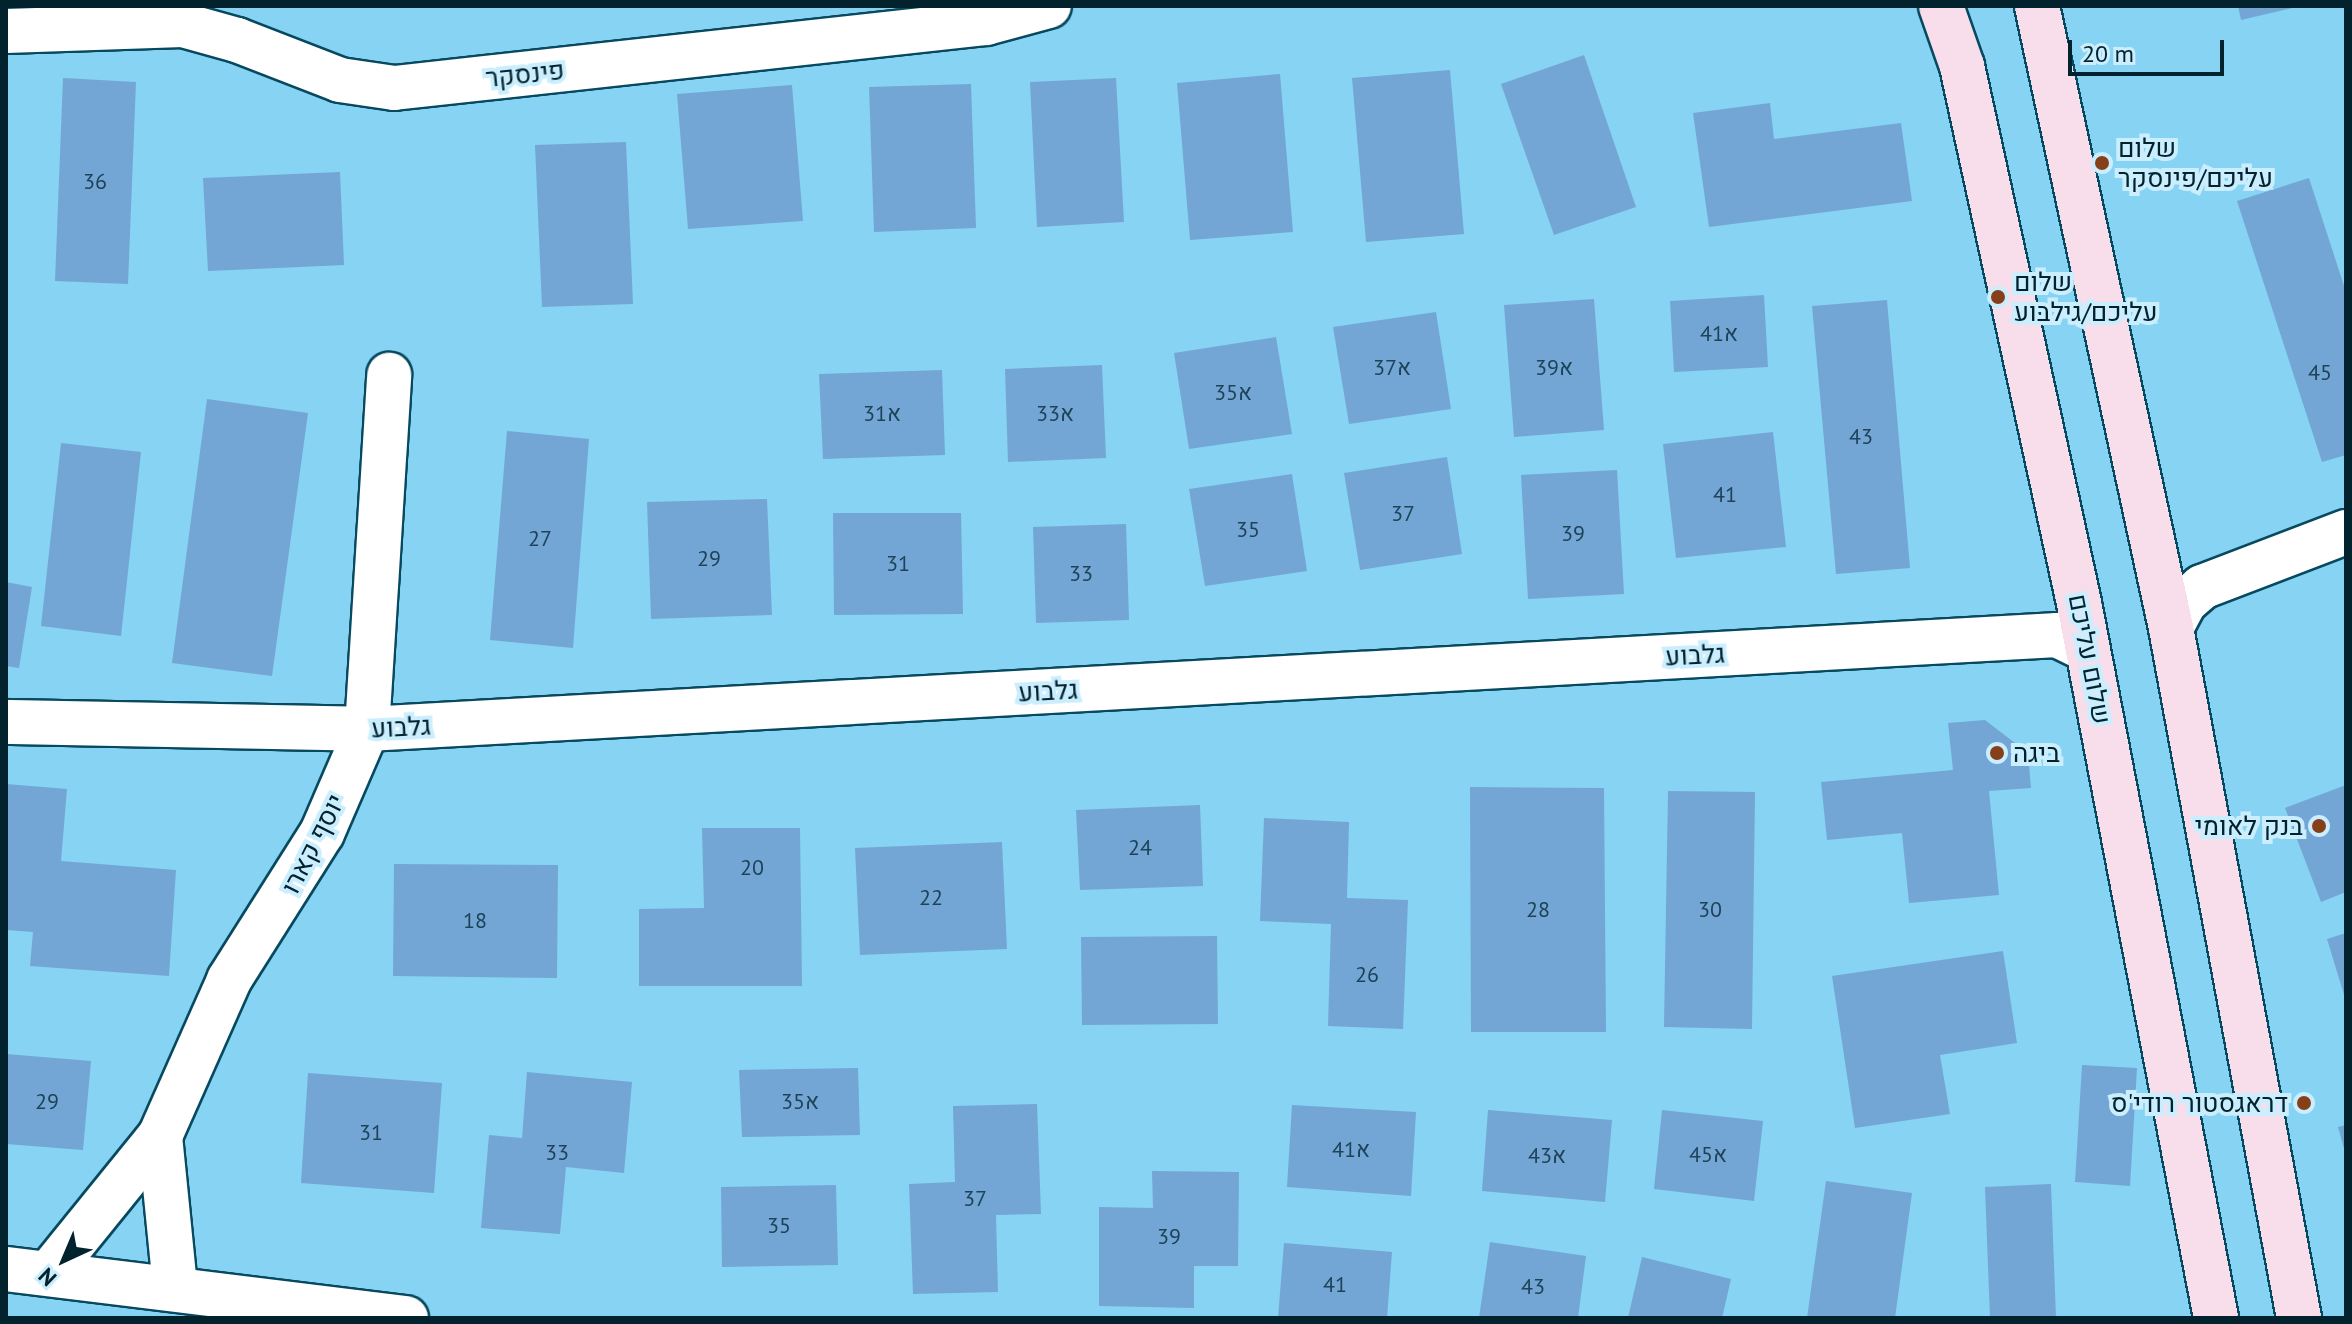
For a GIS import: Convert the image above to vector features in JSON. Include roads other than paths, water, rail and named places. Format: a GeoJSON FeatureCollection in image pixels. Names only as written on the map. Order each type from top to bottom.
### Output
{"type":"FeatureCollection","features":[{"type":"Feature","properties":{"kind":"main road","name":"שלום עליכם"},"geometry":{"type":"LineString","coordinates":[[1941,6],[1962,66],[2086,649],[2216,1318]]}},
{"type":"Feature","properties":{"kind":"main road"},"geometry":{"type":"LineString","coordinates":[[2037,6],[2171,628],[2299,1318]]}},
{"type":"Feature","properties":{"kind":"street","name":"פינסקר"},"geometry":{"type":"LineString","coordinates":[[6,31],[183,25],[237,40],[340,80],[394,88],[986,23],[1049,6]]}},
{"type":"Feature","properties":{"kind":"street","name":"יוסף קארו"},"geometry":{"type":"LineString","coordinates":[[175,1286],[160,1136],[229,980],[322,833],[367,729],[389,375]]}},
{"type":"Feature","properties":{"kind":"street"},"geometry":{"type":"LineString","coordinates":[[2171,628],[2185,602],[2202,587],[2346,532]]}},
{"type":"Feature","properties":{"kind":"street","name":"גלבוע"},"geometry":{"type":"LineString","coordinates":[[6,722],[367,729],[2057,635],[2086,649]]}},
{"type":"Feature","properties":{"kind":"street"},"geometry":{"type":"LineString","coordinates":[[49,1273],[160,1136]]}},
{"type":"Feature","properties":{"kind":"street"},"geometry":{"type":"LineString","coordinates":[[6,1269],[175,1286],[406,1318]]}},
{"type":"Feature","properties":{"kind":"place","name":"שלום עליכם/פינסקר"},"geometry":{"type":"Point","coordinates":[2102,163]}},
{"type":"Feature","properties":{"kind":"place","name":"שלום עליכם/גילבוע"},"geometry":{"type":"Point","coordinates":[1998,297]}},
{"type":"Feature","properties":{"kind":"place","name":"ביגה"},"geometry":{"type":"Point","coordinates":[1997,753]}},
{"type":"Feature","properties":{"kind":"place","name":"בנק לאומי"},"geometry":{"type":"Point","coordinates":[2319,826]}},
{"type":"Feature","properties":{"kind":"place","name":"דראגסטור רודי'ס"},"geometry":{"type":"Point","coordinates":[2304,1103]}}]}
